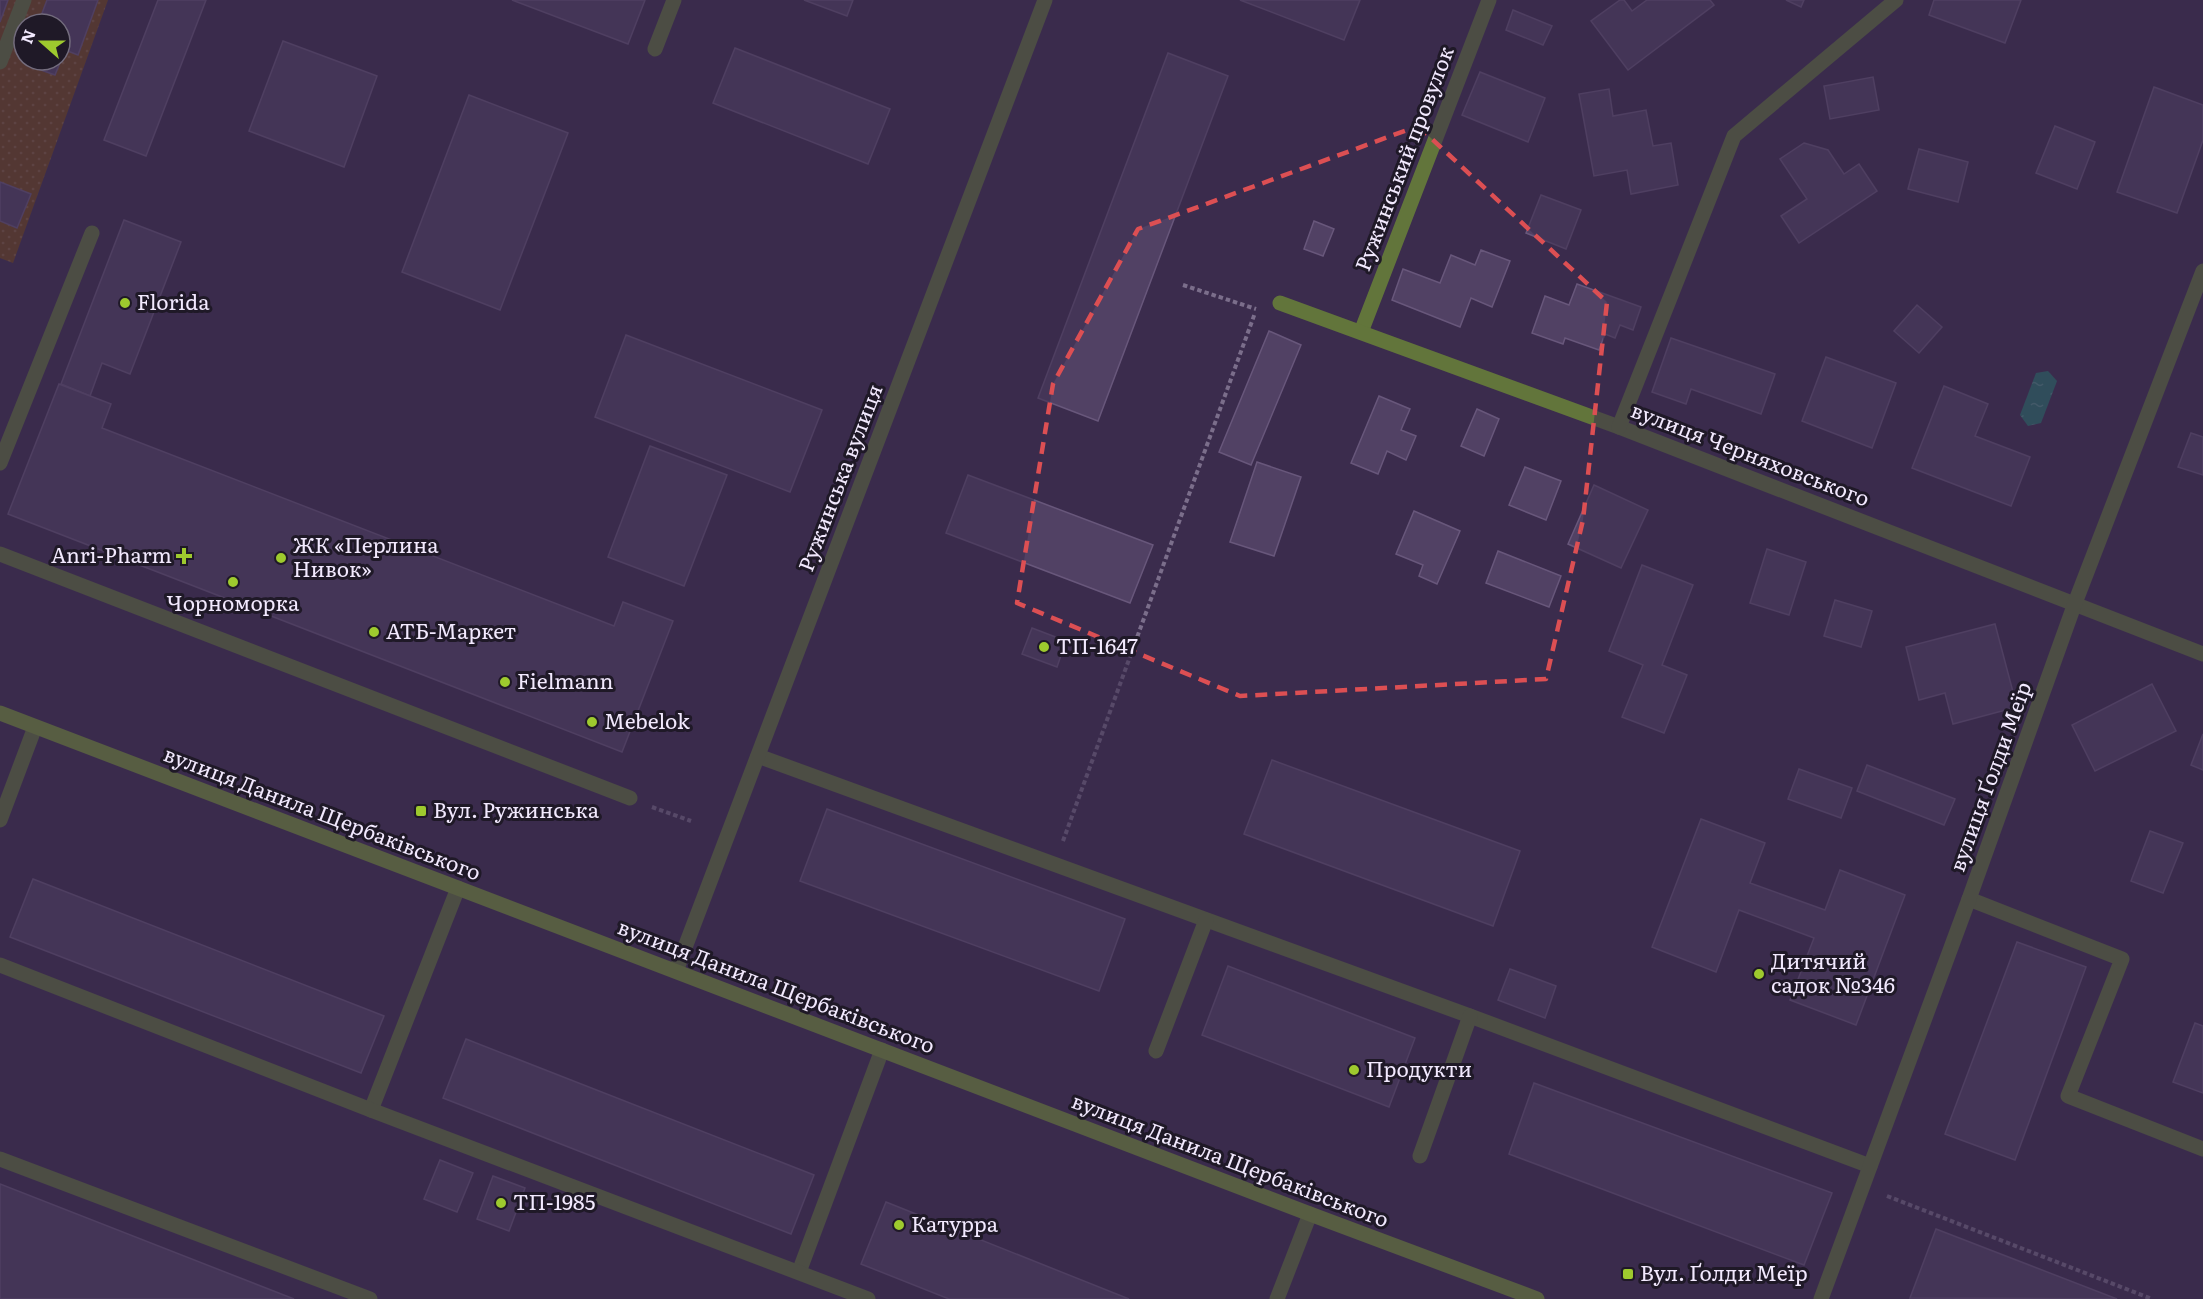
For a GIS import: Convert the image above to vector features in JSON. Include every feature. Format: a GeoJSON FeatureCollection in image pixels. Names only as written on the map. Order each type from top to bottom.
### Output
{"type":"FeatureCollection","features":[{"type":"Feature","properties":{"kind":"main road","name":"вулиця Данила Щербаківського"},"geometry":{"type":"LineString","coordinates":[[0,713],[1537,1299]]}},
{"type":"Feature","properties":{"kind":"street"},"geometry":{"type":"LineString","coordinates":[[0,62],[24,0]]}},
{"type":"Feature","properties":{"kind":"street"},"geometry":{"type":"LineString","coordinates":[[655,49],[674,0]]}},
{"type":"Feature","properties":{"kind":"street","name":"Ружинська вулиця"},"geometry":{"type":"LineString","coordinates":[[676,971],[1045,0]]}},
{"type":"Feature","properties":{"kind":"street","name":"Ружинський провулок"},"geometry":{"type":"LineString","coordinates":[[1360,332],[1489,0]]}},
{"type":"Feature","properties":{"kind":"street"},"geometry":{"type":"LineString","coordinates":[[1619,427],[1734,136],[1896,0]]}},
{"type":"Feature","properties":{"kind":"street"},"geometry":{"type":"LineString","coordinates":[[0,463],[92,233]]}},
{"type":"Feature","properties":{"kind":"street","name":"вулиця Ґолди Меїр"},"geometry":{"type":"LineString","coordinates":[[1821,1299],[1969,899],[2075,603],[2203,271]]}},
{"type":"Feature","properties":{"kind":"street","name":"вулиця Черняховського"},"geometry":{"type":"LineString","coordinates":[[1280,303],[1619,427],[2203,654]]}},
{"type":"Feature","properties":{"kind":"street"},"geometry":{"type":"LineString","coordinates":[[0,554],[630,798]]}},
{"type":"Feature","properties":{"kind":"street"},"geometry":{"type":"LineString","coordinates":[[0,820],[35,727]]}},
{"type":"Feature","properties":{"kind":"street"},"geometry":{"type":"LineString","coordinates":[[758,756],[1870,1166]]}},
{"type":"Feature","properties":{"kind":"street"},"geometry":{"type":"LineString","coordinates":[[370,1110],[458,888]]}},
{"type":"Feature","properties":{"kind":"street"},"geometry":{"type":"LineString","coordinates":[[1969,899],[2122,959],[2068,1096],[2203,1149]]}},
{"type":"Feature","properties":{"kind":"street"},"geometry":{"type":"LineString","coordinates":[[1156,1051],[1206,920]]}},
{"type":"Feature","properties":{"kind":"street"},"geometry":{"type":"LineString","coordinates":[[0,965],[370,1110],[868,1299]]}},
{"type":"Feature","properties":{"kind":"street"},"geometry":{"type":"LineString","coordinates":[[1420,1156],[1470,1017]]}},
{"type":"Feature","properties":{"kind":"street"},"geometry":{"type":"LineString","coordinates":[[799,1272],[882,1050]]}},
{"type":"Feature","properties":{"kind":"street"},"geometry":{"type":"LineString","coordinates":[[0,1159],[370,1299]]}},
{"type":"Feature","properties":{"kind":"street"},"geometry":{"type":"LineString","coordinates":[[1277,1299],[1310,1214]]}},
{"type":"Feature","properties":{"kind":"path"},"geometry":{"type":"LineString","coordinates":[[1054,864],[1257,310],[1183,285]]}},
{"type":"Feature","properties":{"kind":"path"},"geometry":{"type":"LineString","coordinates":[[630,798],[691,821]]}},
{"type":"Feature","properties":{"kind":"path"},"geometry":{"type":"LineString","coordinates":[[1862,1187],[2152,1299]]}},
{"type":"Feature","properties":{"kind":"highlighted area"},"geometry":{"type":"Polygon","coordinates":[[[1418,126],[1607,302],[1583,520],[1546,679],[1240,696],[1017,603],[1053,384],[1138,229],[1418,126]]]}},
{"type":"Feature","properties":{"kind":"shaded area"},"geometry":{"type":"Polygon","coordinates":[[[0,0],[108,0],[13,263],[0,258],[0,0]]]}},
{"type":"Feature","properties":{"kind":"water"},"geometry":{"type":"Polygon","coordinates":[[[2048,371],[2057,381],[2041,423],[2028,426],[2020,415],[2036,373],[2048,371]]]}},
{"type":"Feature","properties":{"kind":"building"},"geometry":{"type":"Polygon","coordinates":[[[0,0],[8,0],[0,22],[0,0]]]}},
{"type":"Feature","properties":{"kind":"building"},"geometry":{"type":"Polygon","coordinates":[[[47,0],[98,0],[78,55],[72,53],[72,12],[42,12],[47,0]]]}},
{"type":"Feature","properties":{"kind":"building"},"geometry":{"type":"Polygon","coordinates":[[[158,0],[206,0],[146,156],[104,140],[158,0]]]}},
{"type":"Feature","properties":{"kind":"building"},"geometry":{"type":"Polygon","coordinates":[[[512,0],[645,0],[628,44],[512,0]]]}},
{"type":"Feature","properties":{"kind":"building"},"geometry":{"type":"Polygon","coordinates":[[[804,0],[853,0],[847,16],[804,0]]]}},
{"type":"Feature","properties":{"kind":"building"},"geometry":{"type":"Polygon","coordinates":[[[1240,0],[1360,0],[1344,40],[1240,0]]]}},
{"type":"Feature","properties":{"kind":"building"},"geometry":{"type":"Polygon","coordinates":[[[1620,0],[1624,0],[1632,11],[1647,0],[1710,0],[1714,5],[1628,70],[1591,21],[1620,0]]]}},
{"type":"Feature","properties":{"kind":"building"},"geometry":{"type":"Polygon","coordinates":[[[1786,0],[1804,0],[1801,7],[1786,0]]]}},
{"type":"Feature","properties":{"kind":"building"},"geometry":{"type":"Polygon","coordinates":[[[1934,0],[2021,0],[2005,43],[1929,15],[1934,0]]]}},
{"type":"Feature","properties":{"kind":"building"},"geometry":{"type":"Polygon","coordinates":[[[1513,10],[1552,26],[1543,45],[1506,30],[1513,10]]]}},
{"type":"Feature","properties":{"kind":"building"},"geometry":{"type":"Polygon","coordinates":[[[283,41],[377,76],[344,167],[249,131],[283,41]]]}},
{"type":"Feature","properties":{"kind":"building"},"geometry":{"type":"Polygon","coordinates":[[[735,48],[890,109],[868,164],[713,103],[735,48]]]}},
{"type":"Feature","properties":{"kind":"building"},"geometry":{"type":"Polygon","coordinates":[[[1168,53],[1228,76],[1098,421],[1038,398],[1168,53]]]}},
{"type":"Feature","properties":{"kind":"building"},"geometry":{"type":"Polygon","coordinates":[[[1480,72],[1545,98],[1528,142],[1462,115],[1480,72]]]}},
{"type":"Feature","properties":{"kind":"building"},"geometry":{"type":"Polygon","coordinates":[[[1873,77],[1879,110],[1830,119],[1824,86],[1873,77]]]}},
{"type":"Feature","properties":{"kind":"building"},"geometry":{"type":"Polygon","coordinates":[[[2154,87],[2203,105],[2203,140],[2177,213],[2117,192],[2154,87]]]}},
{"type":"Feature","properties":{"kind":"building"},"geometry":{"type":"Polygon","coordinates":[[[1609,89],[1613,116],[1646,110],[1653,146],[1671,143],[1678,185],[1631,194],[1627,170],[1594,176],[1579,94],[1609,89]]]}},
{"type":"Feature","properties":{"kind":"building"},"geometry":{"type":"Polygon","coordinates":[[[469,95],[568,133],[500,310],[402,272],[469,95]]]}},
{"type":"Feature","properties":{"kind":"building"},"geometry":{"type":"Polygon","coordinates":[[[2055,126],[2095,142],[2077,189],[2036,173],[2055,126]]]}},
{"type":"Feature","properties":{"kind":"building"},"geometry":{"type":"Polygon","coordinates":[[[1804,143],[1828,150],[1844,174],[1859,164],[1877,191],[1799,243],[1781,216],[1807,199],[1780,159],[1804,143]]]}},
{"type":"Feature","properties":{"kind":"building"},"geometry":{"type":"Polygon","coordinates":[[[1919,149],[1968,162],[1958,202],[1908,189],[1919,149]]]}},
{"type":"Feature","properties":{"kind":"building"},"geometry":{"type":"Polygon","coordinates":[[[0,182],[31,194],[17,228],[0,221],[0,182]]]}},
{"type":"Feature","properties":{"kind":"building"},"geometry":{"type":"Polygon","coordinates":[[[1541,195],[1581,210],[1566,249],[1526,233],[1541,195]]]}},
{"type":"Feature","properties":{"kind":"building","name":"Florida"},"geometry":{"type":"Polygon","coordinates":[[[124,220],[181,242],[130,374],[102,363],[90,396],[61,384],[124,220]]]}},
{"type":"Feature","properties":{"kind":"building"},"geometry":{"type":"Polygon","coordinates":[[[1314,221],[1334,229],[1323,256],[1304,249],[1314,221]]]}},
{"type":"Feature","properties":{"kind":"building"},"geometry":{"type":"Polygon","coordinates":[[[1481,250],[1510,261],[1492,307],[1471,298],[1460,327],[1392,300],[1403,269],[1440,283],[1451,255],[1475,265],[1481,250]]]}},
{"type":"Feature","properties":{"kind":"building"},"geometry":{"type":"Polygon","coordinates":[[[1577,284],[1641,307],[1633,330],[1620,325],[1615,338],[1605,334],[1599,350],[1565,338],[1563,344],[1532,333],[1545,296],[1569,305],[1577,284]]]}},
{"type":"Feature","properties":{"kind":"building"},"geometry":{"type":"Polygon","coordinates":[[[1917,305],[1942,327],[1919,353],[1894,331],[1917,305]]]}},
{"type":"Feature","properties":{"kind":"building"},"geometry":{"type":"Polygon","coordinates":[[[1269,331],[1301,345],[1251,465],[1219,452],[1269,331]]]}},
{"type":"Feature","properties":{"kind":"building"},"geometry":{"type":"Polygon","coordinates":[[[626,335],[822,410],[790,492],[595,417],[626,335]]]}},
{"type":"Feature","properties":{"kind":"building"},"geometry":{"type":"Polygon","coordinates":[[[1671,338],[1775,374],[1761,414],[1691,389],[1686,404],[1652,392],[1671,338]]]}},
{"type":"Feature","properties":{"kind":"building"},"geometry":{"type":"Polygon","coordinates":[[[1826,357],[1896,383],[1872,448],[1802,421],[1826,357]]]}},
{"type":"Feature","properties":{"kind":"building","name":"ЖК «Перлина Нивок»"},"geometry":{"type":"Polygon","coordinates":[[[59,384],[111,404],[102,428],[614,626],[623,602],[673,621],[622,752],[8,514],[59,384]]]}},
{"type":"Feature","properties":{"kind":"building"},"geometry":{"type":"Polygon","coordinates":[[[1944,386],[1988,404],[1975,436],[2030,457],[2011,506],[1912,468],[1944,386]]]}},
{"type":"Feature","properties":{"kind":"building"},"geometry":{"type":"Polygon","coordinates":[[[1379,396],[1410,409],[1401,430],[1416,436],[1406,460],[1387,451],[1378,474],[1351,463],[1379,396]]]}},
{"type":"Feature","properties":{"kind":"building"},"geometry":{"type":"Polygon","coordinates":[[[1477,409],[1499,419],[1484,456],[1461,446],[1477,409]]]}},
{"type":"Feature","properties":{"kind":"building"},"geometry":{"type":"Polygon","coordinates":[[[2191,433],[2203,437],[2203,475],[2178,467],[2191,433]]]}},
{"type":"Feature","properties":{"kind":"building"},"geometry":{"type":"Polygon","coordinates":[[[650,446],[727,475],[684,586],[608,557],[650,446]]]}},
{"type":"Feature","properties":{"kind":"building"},"geometry":{"type":"Polygon","coordinates":[[[1257,462],[1301,477],[1274,556],[1230,542],[1257,462]]]}},
{"type":"Feature","properties":{"kind":"building"},"geometry":{"type":"Polygon","coordinates":[[[1525,467],[1561,481],[1546,520],[1509,505],[1525,467]]]}},
{"type":"Feature","properties":{"kind":"building"},"geometry":{"type":"Polygon","coordinates":[[[968,475],[1153,545],[1130,603],[946,533],[968,475]]]}},
{"type":"Feature","properties":{"kind":"building"},"geometry":{"type":"Polygon","coordinates":[[[1594,485],[1648,510],[1621,568],[1568,544],[1594,485]]]}},
{"type":"Feature","properties":{"kind":"building"},"geometry":{"type":"Polygon","coordinates":[[[1414,511],[1460,531],[1437,584],[1419,576],[1423,565],[1396,554],[1414,511]]]}},
{"type":"Feature","properties":{"kind":"building"},"geometry":{"type":"Polygon","coordinates":[[[1767,549],[1806,562],[1789,615],[1750,603],[1767,549]]]}},
{"type":"Feature","properties":{"kind":"building"},"geometry":{"type":"Polygon","coordinates":[[[1498,551],[1561,576],[1549,607],[1486,583],[1498,551]]]}},
{"type":"Feature","properties":{"kind":"building"},"geometry":{"type":"Polygon","coordinates":[[[1642,565],[1693,585],[1662,665],[1687,675],[1664,733],[1622,717],[1643,665],[1609,651],[1642,565]]]}},
{"type":"Feature","properties":{"kind":"building"},"geometry":{"type":"Polygon","coordinates":[[[1835,600],[1872,611],[1861,647],[1824,636],[1835,600]]]}},
{"type":"Feature","properties":{"kind":"building"},"geometry":{"type":"Polygon","coordinates":[[[1995,624],[2017,707],[1953,724],[1945,693],[1919,700],[1906,647],[1995,624]]]}},
{"type":"Feature","properties":{"kind":"building","name":"ТП-1647"},"geometry":{"type":"Polygon","coordinates":[[[1032,628],[1066,641],[1057,667],[1022,654],[1032,628]]]}},
{"type":"Feature","properties":{"kind":"building"},"geometry":{"type":"Polygon","coordinates":[[[2152,684],[2176,731],[2095,771],[2072,725],[2152,684]]]}},
{"type":"Feature","properties":{"kind":"building"},"geometry":{"type":"Polygon","coordinates":[[[2203,734],[2203,770],[2191,765],[2203,734]]]}},
{"type":"Feature","properties":{"kind":"building"},"geometry":{"type":"Polygon","coordinates":[[[1272,760],[1520,851],[1493,926],[1244,834],[1272,760]]]}},
{"type":"Feature","properties":{"kind":"building"},"geometry":{"type":"Polygon","coordinates":[[[1867,765],[1955,799],[1944,825],[1857,791],[1867,765]]]}},
{"type":"Feature","properties":{"kind":"building"},"geometry":{"type":"Polygon","coordinates":[[[1799,769],[1852,788],[1841,818],[1788,799],[1799,769]]]}},
{"type":"Feature","properties":{"kind":"building"},"geometry":{"type":"Polygon","coordinates":[[[827,809],[1125,919],[1099,991],[800,881],[827,809]]]}},
{"type":"Feature","properties":{"kind":"building"},"geometry":{"type":"Polygon","coordinates":[[[1701,819],[1765,843],[1750,883],[1825,910],[1840,870],[1905,895],[1856,1025],[1790,1000],[1814,938],[1739,910],[1716,972],[1652,947],[1701,819]]]}},
{"type":"Feature","properties":{"kind":"building"},"geometry":{"type":"Polygon","coordinates":[[[2150,831],[2183,843],[2163,893],[2131,881],[2150,831]]]}},
{"type":"Feature","properties":{"kind":"building"},"geometry":{"type":"Polygon","coordinates":[[[33,879],[384,1016],[361,1073],[10,937],[33,879]]]}},
{"type":"Feature","properties":{"kind":"building"},"geometry":{"type":"Polygon","coordinates":[[[2017,942],[2086,967],[2015,1160],[1945,1134],[2017,942]]]}},
{"type":"Feature","properties":{"kind":"building"},"geometry":{"type":"Polygon","coordinates":[[[1228,966],[1415,1038],[1389,1107],[1202,1035],[1228,966]]]}},
{"type":"Feature","properties":{"kind":"building"},"geometry":{"type":"Polygon","coordinates":[[[1510,969],[1556,986],[1545,1018],[1498,1000],[1510,969]]]}},
{"type":"Feature","properties":{"kind":"building"},"geometry":{"type":"Polygon","coordinates":[[[2195,1023],[2203,1026],[2203,1093],[2173,1082],[2195,1023]]]}},
{"type":"Feature","properties":{"kind":"building"},"geometry":{"type":"Polygon","coordinates":[[[466,1039],[814,1175],[791,1234],[443,1098],[466,1039]]]}},
{"type":"Feature","properties":{"kind":"building"},"geometry":{"type":"Polygon","coordinates":[[[1534,1083],[1832,1193],[1804,1265],[1509,1154],[1534,1083]]]}},
{"type":"Feature","properties":{"kind":"building"},"geometry":{"type":"Polygon","coordinates":[[[440,1160],[473,1173],[457,1212],[424,1199],[440,1160]]]}},
{"type":"Feature","properties":{"kind":"building","name":"ТП-1985"},"geometry":{"type":"Polygon","coordinates":[[[493,1176],[525,1188],[509,1231],[477,1219],[493,1176]]]}},
{"type":"Feature","properties":{"kind":"building"},"geometry":{"type":"Polygon","coordinates":[[[0,1184],[294,1299],[0,1299],[0,1184]]]}},
{"type":"Feature","properties":{"kind":"building"},"geometry":{"type":"Polygon","coordinates":[[[886,1202],[1129,1299],[949,1299],[861,1264],[886,1202]]]}},
{"type":"Feature","properties":{"kind":"building"},"geometry":{"type":"Polygon","coordinates":[[[1936,1229],[2117,1299],[1910,1298],[1936,1229]]]}},
{"type":"Feature","properties":{"kind":"place","name":"Florida"},"geometry":{"type":"Point","coordinates":[125,303]}},
{"type":"Feature","properties":{"kind":"place","name":"Anri-Pharm"},"geometry":{"type":"Point","coordinates":[184,556]}},
{"type":"Feature","properties":{"kind":"place","name":"ЖК «Перлина Нивок»"},"geometry":{"type":"Point","coordinates":[281,558]}},
{"type":"Feature","properties":{"kind":"place","name":"Чорноморка"},"geometry":{"type":"Point","coordinates":[233,582]}},
{"type":"Feature","properties":{"kind":"place","name":"АТБ-Маркет"},"geometry":{"type":"Point","coordinates":[374,632]}},
{"type":"Feature","properties":{"kind":"place","name":"ТП-1647"},"geometry":{"type":"Point","coordinates":[1044,647]}},
{"type":"Feature","properties":{"kind":"place","name":"Fielmann"},"geometry":{"type":"Point","coordinates":[505,682]}},
{"type":"Feature","properties":{"kind":"place","name":"Mebelok"},"geometry":{"type":"Point","coordinates":[592,722]}},
{"type":"Feature","properties":{"kind":"place","name":"Вул. Ружинська"},"geometry":{"type":"Point","coordinates":[421,811]}},
{"type":"Feature","properties":{"kind":"place","name":"Дитячий садок №346"},"geometry":{"type":"Point","coordinates":[1759,974]}},
{"type":"Feature","properties":{"kind":"place","name":"Продукти"},"geometry":{"type":"Point","coordinates":[1354,1070]}},
{"type":"Feature","properties":{"kind":"place","name":"ТП-1985"},"geometry":{"type":"Point","coordinates":[501,1203]}},
{"type":"Feature","properties":{"kind":"place","name":"Катурра"},"geometry":{"type":"Point","coordinates":[899,1225]}},
{"type":"Feature","properties":{"kind":"place","name":"Вул. Ґолди Меїр"},"geometry":{"type":"Point","coordinates":[1628,1274]}}]}
